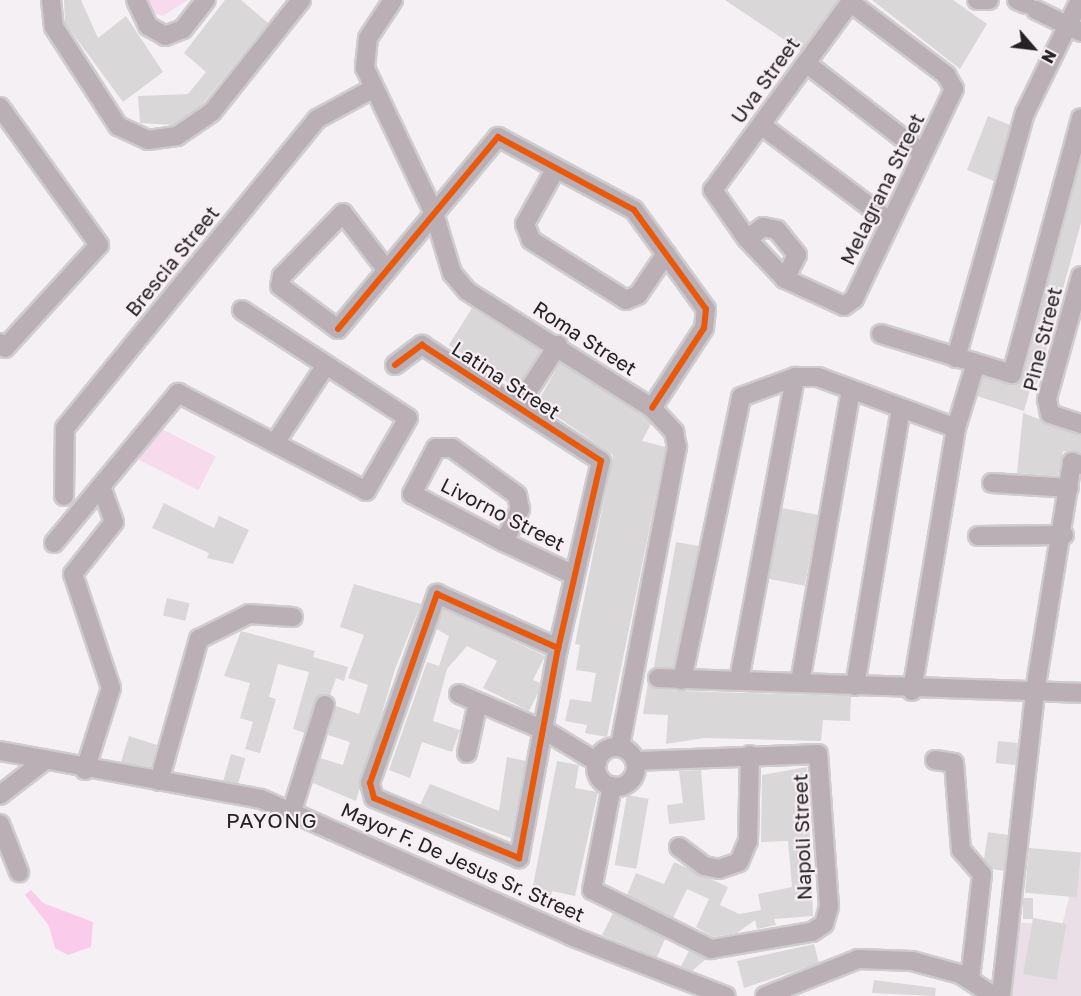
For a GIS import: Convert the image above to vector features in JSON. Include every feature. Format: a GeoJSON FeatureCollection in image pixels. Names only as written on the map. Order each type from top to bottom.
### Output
{"type":"FeatureCollection","features":[{"type":"Feature","properties":{"kind":"street"},"geometry":{"type":"LineString","coordinates":[[51,0],[54,27],[118,126],[148,140],[177,136],[212,112],[301,0]]}},
{"type":"Feature","properties":{"kind":"street"},"geometry":{"type":"LineString","coordinates":[[136,0],[148,26],[165,36],[183,30],[206,0]]}},
{"type":"Feature","properties":{"kind":"street","name":"Roma Street"},"geometry":{"type":"LineString","coordinates":[[393,0],[368,38],[365,68],[372,89],[434,213],[452,273],[467,291],[558,345],[652,408],[674,432],[677,447],[620,747]]}},
{"type":"Feature","properties":{"kind":"street"},"geometry":{"type":"LineString","coordinates":[[977,0],[989,0]]}},
{"type":"Feature","properties":{"kind":"street"},"geometry":{"type":"LineString","coordinates":[[956,358],[1025,113],[1075,27],[1080,0]]}},
{"type":"Feature","properties":{"kind":"street","name":"Uva Street"},"geometry":{"type":"LineString","coordinates":[[747,239],[715,199],[714,186],[851,1]]}},
{"type":"Feature","properties":{"kind":"street","name":"Melagrana Street"},"geometry":{"type":"LineString","coordinates":[[785,279],[840,306],[852,303],[922,153],[954,95],[946,75],[851,1]]}},
{"type":"Feature","properties":{"kind":"street"},"geometry":{"type":"LineString","coordinates":[[1026,4],[1075,27]]}},
{"type":"Feature","properties":{"kind":"street"},"geometry":{"type":"LineString","coordinates":[[806,63],[922,153]]}},
{"type":"Feature","properties":{"kind":"street","name":"Brescia Street"},"geometry":{"type":"LineString","coordinates":[[64,496],[65,428],[316,119],[372,89]]}},
{"type":"Feature","properties":{"kind":"street"},"geometry":{"type":"LineString","coordinates":[[0,107],[99,245],[5,348],[0,343]]}},
{"type":"Feature","properties":{"kind":"street"},"geometry":{"type":"LineString","coordinates":[[881,334],[975,366],[1012,374],[1081,118]]}},
{"type":"Feature","properties":{"kind":"street"},"geometry":{"type":"LineString","coordinates":[[761,125],[889,221]]}},
{"type":"Feature","properties":{"kind":"street"},"geometry":{"type":"LineString","coordinates":[[385,268],[352,218],[343,213],[282,276],[284,290],[338,329],[385,268],[498,137],[555,170],[634,210],[706,309],[704,328],[652,408]]}},
{"type":"Feature","properties":{"kind":"street"},"geometry":{"type":"LineString","coordinates":[[555,170],[525,224],[531,240],[626,300],[638,295],[666,254]]}},
{"type":"Feature","properties":{"kind":"street"},"geometry":{"type":"LineString","coordinates":[[763,227],[777,230],[797,255],[785,279],[747,239],[763,227]]}},
{"type":"Feature","properties":{"kind":"street","name":"Pine Street"},"geometry":{"type":"LineString","coordinates":[[1081,276],[1047,399],[1050,414],[1081,424]]}},
{"type":"Feature","properties":{"kind":"street"},"geometry":{"type":"LineString","coordinates":[[54,543],[178,393],[366,491],[408,418],[242,310]]}},
{"type":"Feature","properties":{"kind":"street","name":"Latina Street"},"geometry":{"type":"LineString","coordinates":[[395,365],[422,345],[601,461],[574,575]]}},
{"type":"Feature","properties":{"kind":"street"},"geometry":{"type":"LineString","coordinates":[[518,406],[558,345]]}},
{"type":"Feature","properties":{"kind":"street"},"geometry":{"type":"LineString","coordinates":[[275,443],[326,364]]}},
{"type":"Feature","properties":{"kind":"street"},"geometry":{"type":"LineString","coordinates":[[912,691],[956,428],[975,366]]}},
{"type":"Feature","properties":{"kind":"street"},"geometry":{"type":"LineString","coordinates":[[682,680],[735,405],[748,391],[795,377],[818,376],[956,428]]}},
{"type":"Feature","properties":{"kind":"street"},"geometry":{"type":"LineString","coordinates":[[739,680],[795,377]]}},
{"type":"Feature","properties":{"kind":"street"},"geometry":{"type":"LineString","coordinates":[[800,682],[851,390]]}},
{"type":"Feature","properties":{"kind":"street"},"geometry":{"type":"LineString","coordinates":[[855,686],[901,409]]}},
{"type":"Feature","properties":{"kind":"street","name":"Livorno Street"},"geometry":{"type":"LineString","coordinates":[[504,542],[520,509],[518,495],[452,448],[436,448],[412,494],[504,542],[574,575]]}},
{"type":"Feature","properties":{"kind":"street"},"geometry":{"type":"LineString","coordinates":[[1001,996],[1035,691],[1064,535],[1072,462],[1081,465]]}},
{"type":"Feature","properties":{"kind":"street"},"geometry":{"type":"LineString","coordinates":[[992,483],[1069,488]]}},
{"type":"Feature","properties":{"kind":"street"},"geometry":{"type":"LineString","coordinates":[[85,770],[111,688],[73,574],[114,522],[101,486]]}},
{"type":"Feature","properties":{"kind":"street"},"geometry":{"type":"LineString","coordinates":[[978,536],[1064,535]]}},
{"type":"Feature","properties":{"kind":"street"},"geometry":{"type":"LineString","coordinates":[[558,648],[437,594],[370,783],[374,798],[519,858],[546,730],[558,648],[574,575]]}},
{"type":"Feature","properties":{"kind":"street"},"geometry":{"type":"LineString","coordinates":[[159,781],[199,639],[249,614],[293,617]]}},
{"type":"Feature","properties":{"kind":"street"},"geometry":{"type":"LineString","coordinates":[[658,678],[800,682],[912,691],[1081,693]]}},
{"type":"Feature","properties":{"kind":"street"},"geometry":{"type":"LineString","coordinates":[[459,694],[546,730],[597,762]]}},
{"type":"Feature","properties":{"kind":"street"},"geometry":{"type":"LineString","coordinates":[[467,753],[478,702]]}},
{"type":"Feature","properties":{"kind":"street"},"geometry":{"type":"LineString","coordinates":[[292,811],[325,705]]}},
{"type":"Feature","properties":{"kind":"street"},"geometry":{"type":"LineString","coordinates":[[620,747],[635,761],[631,780],[612,786],[598,775],[597,762],[608,748],[620,747]]}},
{"type":"Feature","properties":{"kind":"street","name":"Mayor F. De Jesus Sr. Street"},"geometry":{"type":"LineString","coordinates":[[0,751],[85,770],[261,800],[292,811],[571,936],[726,996]]}},
{"type":"Feature","properties":{"kind":"street"},"geometry":{"type":"LineString","coordinates":[[679,847],[704,866],[719,869],[739,862],[748,841],[750,754]]}},
{"type":"Feature","properties":{"kind":"street","name":"Napoli Street"},"geometry":{"type":"LineString","coordinates":[[612,786],[592,890],[711,949],[812,932],[824,924],[829,907],[822,764],[818,754],[750,754],[635,761]]}},
{"type":"Feature","properties":{"kind":"street"},"geometry":{"type":"LineString","coordinates":[[935,760],[954,763],[961,850],[982,874],[970,980]]}},
{"type":"Feature","properties":{"kind":"street"},"geometry":{"type":"LineString","coordinates":[[0,795],[44,761]]}},
{"type":"Feature","properties":{"kind":"street"},"geometry":{"type":"LineString","coordinates":[[0,824],[19,872]]}},
{"type":"Feature","properties":{"kind":"street"},"geometry":{"type":"LineString","coordinates":[[765,996],[858,959],[912,961],[970,980],[994,996]]}},
{"type":"Feature","properties":{"kind":"shaded area"},"geometry":{"type":"Polygon","coordinates":[[[143,0],[188,0],[163,16],[151,12],[143,0]]]}},
{"type":"Feature","properties":{"kind":"shaded area"},"geometry":{"type":"Polygon","coordinates":[[[156,426],[216,456],[198,490],[139,460],[156,426]]]}},
{"type":"Feature","properties":{"kind":"shaded area"},"geometry":{"type":"Polygon","coordinates":[[[1081,851],[1081,996],[1007,996],[1009,922],[1062,925],[1081,851]]]}},
{"type":"Feature","properties":{"kind":"shaded area"},"geometry":{"type":"Polygon","coordinates":[[[31,890],[43,903],[93,922],[91,947],[68,955],[55,948],[49,926],[25,895],[31,890]]]}},
{"type":"Feature","properties":{"kind":"building"},"geometry":{"type":"Polygon","coordinates":[[[64,0],[81,0],[98,38],[126,16],[163,72],[123,102],[65,23],[64,0]]]}},
{"type":"Feature","properties":{"kind":"building"},"geometry":{"type":"Polygon","coordinates":[[[225,0],[241,0],[268,23],[201,106],[173,125],[140,123],[138,96],[188,94],[206,72],[184,53],[225,0]]]}},
{"type":"Feature","properties":{"kind":"building"},"geometry":{"type":"Polygon","coordinates":[[[725,0],[838,0],[801,51],[725,0]]]}},
{"type":"Feature","properties":{"kind":"building"},"geometry":{"type":"Polygon","coordinates":[[[872,0],[953,0],[987,24],[960,69],[872,0]]]}},
{"type":"Feature","properties":{"kind":"building"},"geometry":{"type":"Polygon","coordinates":[[[988,116],[1010,125],[994,181],[967,170],[988,116]]]}},
{"type":"Feature","properties":{"kind":"building"},"geometry":{"type":"Polygon","coordinates":[[[1081,161],[1081,223],[1037,384],[1032,383],[1024,411],[977,396],[983,377],[1014,385],[1023,377],[1081,161]]]}},
{"type":"Feature","properties":{"kind":"building"},"geometry":{"type":"Polygon","coordinates":[[[472,308],[541,351],[517,388],[449,345],[472,308]]]}},
{"type":"Feature","properties":{"kind":"building"},"geometry":{"type":"Polygon","coordinates":[[[560,363],[645,417],[651,424],[642,441],[666,447],[607,737],[585,733],[587,725],[565,721],[570,699],[591,702],[596,673],[576,670],[580,645],[575,644],[613,455],[537,403],[560,363]]]}},
{"type":"Feature","properties":{"kind":"building"},"geometry":{"type":"Polygon","coordinates":[[[1023,413],[1081,435],[1081,453],[1063,451],[1058,476],[1017,473],[1023,413]]]}},
{"type":"Feature","properties":{"kind":"building"},"geometry":{"type":"Polygon","coordinates":[[[164,503],[214,528],[219,516],[249,530],[233,564],[207,558],[209,553],[152,528],[164,503]]]}},
{"type":"Feature","properties":{"kind":"building"},"geometry":{"type":"Polygon","coordinates":[[[782,508],[818,515],[805,586],[768,579],[782,508]]]}},
{"type":"Feature","properties":{"kind":"building"},"geometry":{"type":"Polygon","coordinates":[[[676,542],[699,546],[676,676],[653,672],[676,542]]]}},
{"type":"Feature","properties":{"kind":"building"},"geometry":{"type":"Polygon","coordinates":[[[354,584],[421,604],[395,669],[356,801],[313,783],[320,758],[343,765],[350,742],[328,735],[336,706],[359,714],[368,685],[348,678],[364,635],[340,627],[354,584]]]}},
{"type":"Feature","properties":{"kind":"building"},"geometry":{"type":"Polygon","coordinates":[[[167,598],[189,603],[185,621],[163,616],[167,598]]]}},
{"type":"Feature","properties":{"kind":"building"},"geometry":{"type":"Polygon","coordinates":[[[444,609],[545,656],[533,680],[540,683],[538,693],[529,711],[483,688],[497,661],[467,646],[447,669],[433,721],[460,730],[452,752],[422,742],[410,778],[389,770],[427,662],[439,666],[449,636],[436,629],[444,609]]]}},
{"type":"Feature","properties":{"kind":"building"},"geometry":{"type":"Polygon","coordinates":[[[241,631],[315,651],[313,657],[348,667],[344,681],[336,678],[330,695],[317,697],[305,733],[293,729],[309,672],[278,664],[269,697],[276,699],[260,753],[245,749],[253,722],[240,718],[250,683],[224,676],[241,631]]]}},
{"type":"Feature","properties":{"kind":"building"},"geometry":{"type":"Polygon","coordinates":[[[648,682],[657,689],[680,691],[851,696],[850,721],[823,720],[821,741],[704,738],[666,744],[668,715],[643,714],[648,682]]]}},
{"type":"Feature","properties":{"kind":"building"},"geometry":{"type":"Polygon","coordinates":[[[129,736],[157,745],[151,767],[121,762],[129,736]]]}},
{"type":"Feature","properties":{"kind":"building"},"geometry":{"type":"Polygon","coordinates":[[[998,741],[1018,743],[1016,765],[996,763],[998,741]]]}},
{"type":"Feature","properties":{"kind":"building"},"geometry":{"type":"Polygon","coordinates":[[[231,754],[245,758],[238,785],[223,781],[231,754]]]}},
{"type":"Feature","properties":{"kind":"building"},"geometry":{"type":"Polygon","coordinates":[[[507,757],[526,761],[511,838],[420,805],[430,784],[499,811],[507,757]]]}},
{"type":"Feature","properties":{"kind":"building"},"geometry":{"type":"Polygon","coordinates":[[[557,761],[579,765],[575,788],[598,792],[575,896],[552,891],[549,905],[530,901],[557,761]]]}},
{"type":"Feature","properties":{"kind":"building"},"geometry":{"type":"Polygon","coordinates":[[[807,767],[813,916],[774,919],[776,925],[757,929],[755,920],[737,933],[713,937],[696,927],[709,899],[687,889],[673,918],[627,895],[636,873],[664,884],[674,862],[728,887],[720,905],[739,914],[761,910],[758,894],[792,887],[788,841],[761,842],[762,775],[807,767]]]}},
{"type":"Feature","properties":{"kind":"building"},"geometry":{"type":"Polygon","coordinates":[[[701,770],[705,820],[669,824],[667,805],[683,803],[679,771],[701,770]]]}},
{"type":"Feature","properties":{"kind":"building"},"geometry":{"type":"Polygon","coordinates":[[[627,795],[649,799],[636,869],[615,865],[627,795]]]}},
{"type":"Feature","properties":{"kind":"building"},"geometry":{"type":"Polygon","coordinates":[[[988,832],[1008,835],[1004,871],[992,869],[984,859],[988,832]]]}},
{"type":"Feature","properties":{"kind":"building"},"geometry":{"type":"Polygon","coordinates":[[[1029,848],[1081,853],[1077,897],[1025,893],[1029,848]]]}},
{"type":"Feature","properties":{"kind":"building"},"geometry":{"type":"Polygon","coordinates":[[[1023,898],[1033,898],[1033,919],[1023,919],[1023,898]]]}},
{"type":"Feature","properties":{"kind":"building"},"geometry":{"type":"Polygon","coordinates":[[[613,913],[665,939],[657,957],[602,935],[613,913]]]}},
{"type":"Feature","properties":{"kind":"building"},"geometry":{"type":"Polygon","coordinates":[[[1033,918],[1066,924],[1057,980],[1023,974],[1033,918]]]}},
{"type":"Feature","properties":{"kind":"building"},"geometry":{"type":"Polygon","coordinates":[[[814,944],[819,963],[744,988],[737,961],[814,944]]]}},
{"type":"Feature","properties":{"kind":"building"},"geometry":{"type":"Polygon","coordinates":[[[689,951],[706,959],[692,971],[681,966],[689,951]]]}},
{"type":"Feature","properties":{"kind":"building"},"geometry":{"type":"Polygon","coordinates":[[[874,980],[936,988],[935,996],[872,993],[874,980]]]}},
{"type":"Feature","properties":{"kind":"cycle path"},"geometry":{"type":"LineString","coordinates":[[338,329],[498,137],[634,210],[706,309],[704,328],[652,408]]}},
{"type":"Feature","properties":{"kind":"cycle path"},"geometry":{"type":"LineString","coordinates":[[395,365],[422,345],[601,461],[558,648],[519,858],[374,798],[370,783],[437,594],[558,648]]}},
{"type":"Feature","properties":{"kind":"district","name":"PAYONG"},"geometry":{"type":"Point","coordinates":[272,820]}}]}
